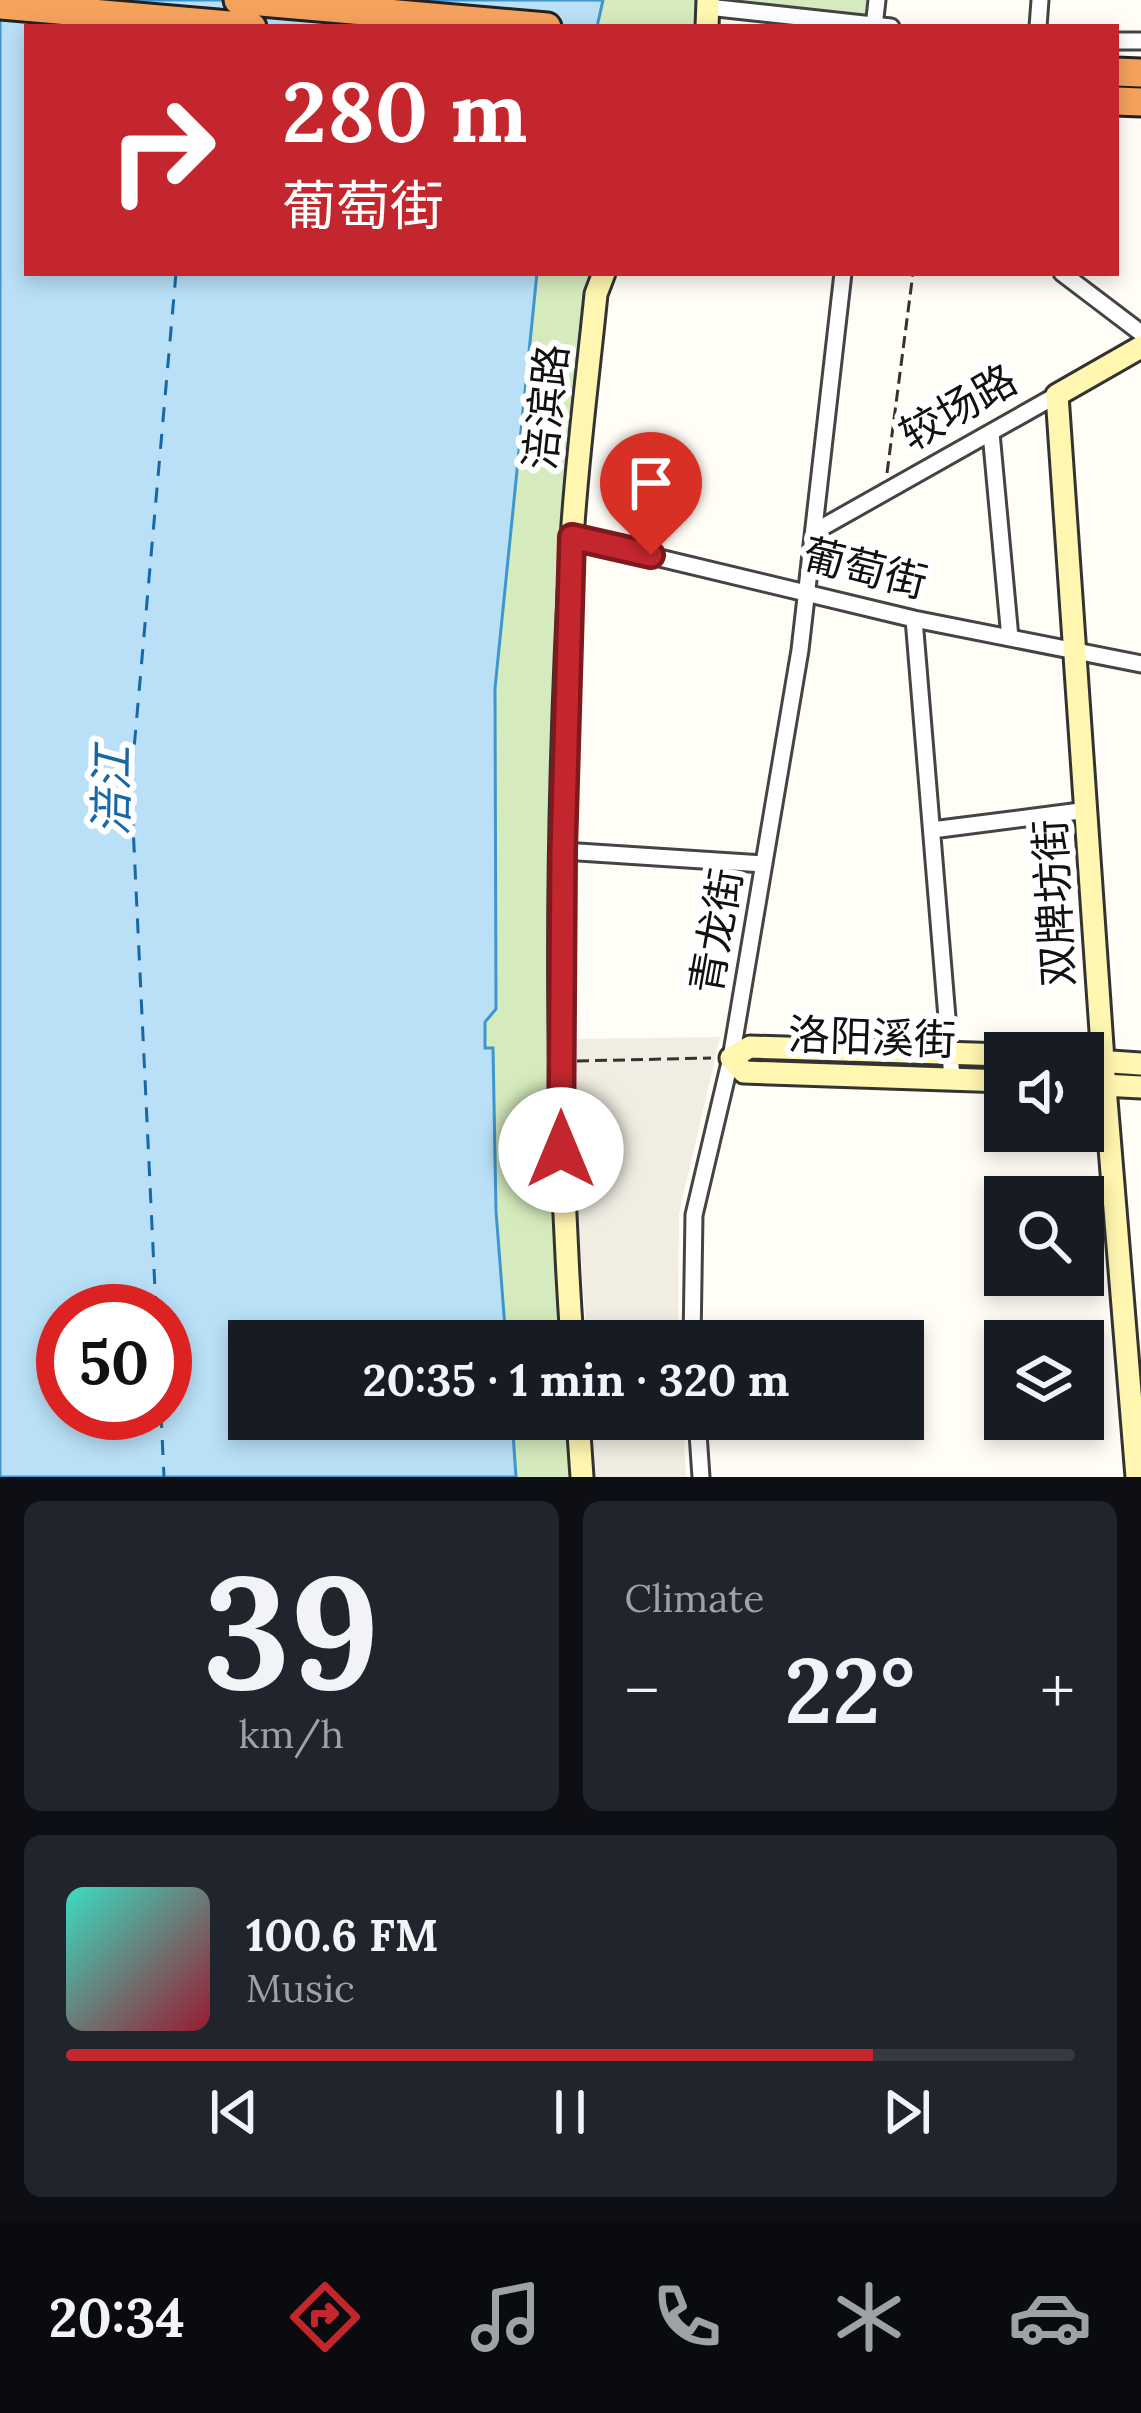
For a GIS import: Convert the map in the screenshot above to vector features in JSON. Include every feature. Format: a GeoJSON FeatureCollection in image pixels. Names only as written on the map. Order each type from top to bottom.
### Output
{"type":"FeatureCollection","features":[{"type":"Feature","properties":{"kind":"highway"},"geometry":{"type":"LineString","coordinates":[[238,0],[513,24]]}},
{"type":"Feature","properties":{"kind":"highway"},"geometry":{"type":"LineString","coordinates":[[0,5],[218,24]]}},
{"type":"Feature","properties":{"kind":"street"},"geometry":{"type":"LineString","coordinates":[[708,11],[857,24]]}},
{"type":"Feature","properties":{"kind":"street","name":"涪滨路"},"geometry":{"type":"LineString","coordinates":[[571,1320],[561,1061],[572,537],[596,294],[603,276]]}},
{"type":"Feature","properties":{"kind":"street","name":"青龙街"},"geometry":{"type":"LineString","coordinates":[[692,1320],[694,1214],[731,1058],[764,863],[807,590],[843,276]]}},
{"type":"Feature","properties":{"kind":"street"},"geometry":{"type":"LineString","coordinates":[[1066,276],[1141,333]]}},
{"type":"Feature","properties":{"kind":"street","name":"较场路"},"geometry":{"type":"LineString","coordinates":[[814,532],[1141,347]]}},
{"type":"Feature","properties":{"kind":"street","name":"双牌坊街"},"geometry":{"type":"LineString","coordinates":[[1057,395],[1088,810],[1092,1032]]}},
{"type":"Feature","properties":{"kind":"street"},"geometry":{"type":"LineString","coordinates":[[991,433],[1010,638]]}},
{"type":"Feature","properties":{"kind":"street","name":"葡萄街"},"geometry":{"type":"LineString","coordinates":[[572,537],[914,619],[1141,664]]}},
{"type":"Feature","properties":{"kind":"street"},"geometry":{"type":"LineString","coordinates":[[914,619],[952,1078]]}},
{"type":"Feature","properties":{"kind":"street"},"geometry":{"type":"LineString","coordinates":[[932,830],[1088,810]]}},
{"type":"Feature","properties":{"kind":"street"},"geometry":{"type":"LineString","coordinates":[[563,851],[764,863]]}},
{"type":"Feature","properties":{"kind":"street","name":"洛阳溪街"},"geometry":{"type":"LineString","coordinates":[[984,1054],[749,1047],[731,1058],[744,1072],[984,1080]]}},
{"type":"Feature","properties":{"kind":"street"},"geometry":{"type":"LineString","coordinates":[[1104,1062],[1141,1064]]}},
{"type":"Feature","properties":{"kind":"street"},"geometry":{"type":"LineString","coordinates":[[1104,1085],[1141,1087]]}},
{"type":"Feature","properties":{"kind":"street","name":"双牌坊街"},"geometry":{"type":"LineString","coordinates":[[1103,1152],[1136,1393],[1137,1477]]}},
{"type":"Feature","properties":{"kind":"street"},"geometry":{"type":"LineString","coordinates":[[579,1440],[582,1477]]}},
{"type":"Feature","properties":{"kind":"street"},"geometry":{"type":"LineString","coordinates":[[698,1440],[700,1477]]}},
{"type":"Feature","properties":{"kind":"path"},"geometry":{"type":"LineString","coordinates":[[884,494],[913,276]]}},
{"type":"Feature","properties":{"kind":"path"},"geometry":{"type":"LineString","coordinates":[[561,1061],[731,1058]]}},
{"type":"Feature","properties":{"kind":"green space"},"geometry":{"type":"Polygon","coordinates":[[[603,0],[877,0],[874,24],[709,7],[707,24],[598,24],[603,0]]]}},
{"type":"Feature","properties":{"kind":"green space"},"geometry":{"type":"Polygon","coordinates":[[[537,276],[603,276],[596,294],[563,851],[572,1320],[504,1320],[496,1211],[493,1048],[485,1049],[485,1022],[496,1009],[495,688],[537,276]]]}},
{"type":"Feature","properties":{"kind":"green space"},"geometry":{"type":"Polygon","coordinates":[[[513,1440],[579,1440],[582,1477],[516,1477],[513,1440]]]}},
{"type":"Feature","properties":{"kind":"shaded area"},"geometry":{"type":"Polygon","coordinates":[[[720,1037],[679,1213],[678,1320],[586,1320],[577,1201],[575,1039],[720,1037]]]}},
{"type":"Feature","properties":{"kind":"shaded area"},"geometry":{"type":"Polygon","coordinates":[[[593,1440],[684,1440],[686,1477],[596,1477],[593,1440]]]}},
{"type":"Feature","properties":{"kind":"water","name":"涪江"},"geometry":{"type":"Polygon","coordinates":[[[0,0],[603,0],[598,24],[24,24],[24,276],[537,276],[495,688],[496,1009],[485,1022],[485,1048],[493,1048],[496,1211],[504,1320],[228,1320],[228,1440],[513,1440],[516,1477],[0,1477],[0,0]]]}},
{"type":"Feature","properties":{"kind":"ferry route"},"geometry":{"type":"LineString","coordinates":[[155,1284],[131,783],[176,276]]}},
{"type":"Feature","properties":{"kind":"ferry route"},"geometry":{"type":"LineString","coordinates":[[162,1440],[164,1477]]}},
{"type":"Feature","properties":{"kind":"route"},"geometry":{"type":"LineString","coordinates":[[561,1150],[572,537],[651,555]]}}]}
